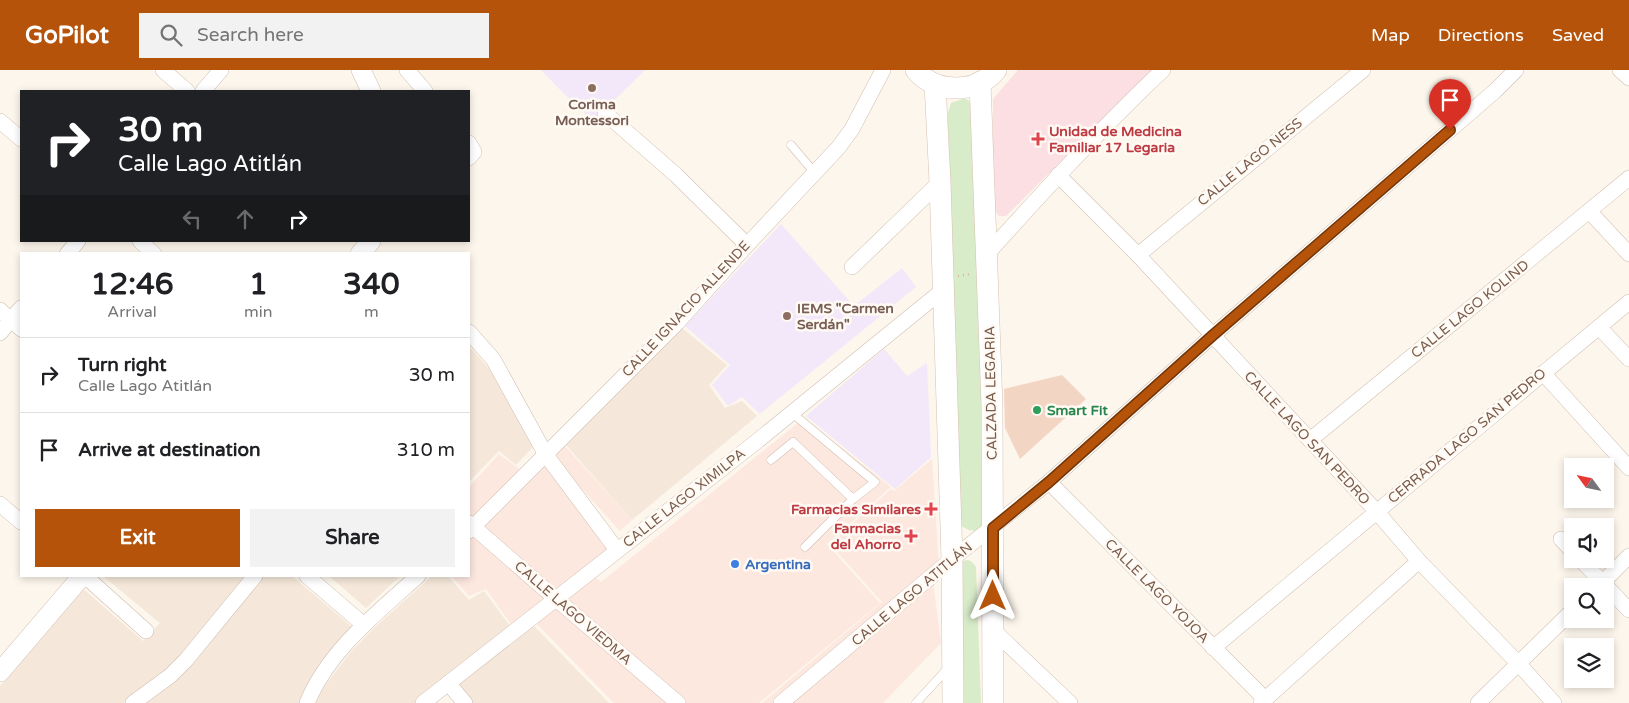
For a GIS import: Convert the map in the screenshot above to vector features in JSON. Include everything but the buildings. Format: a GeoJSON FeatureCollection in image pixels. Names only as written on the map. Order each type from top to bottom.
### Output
{"type":"FeatureCollection","features":[{"type":"Feature","properties":{"kind":"main road"},"geometry":{"type":"LineString","coordinates":[[916,70],[920,75],[946,88],[970,87],[988,76]]}},
{"type":"Feature","properties":{"kind":"main road","name":"CALZADA LEGARIA"},"geometry":{"type":"LineString","coordinates":[[988,76],[993,703]]}},
{"type":"Feature","properties":{"kind":"main road"},"geometry":{"type":"LineString","coordinates":[[935,84],[952,559],[954,703]]}},
{"type":"Feature","properties":{"kind":"street"},"geometry":{"type":"LineString","coordinates":[[163,70],[186,90]]}},
{"type":"Feature","properties":{"kind":"street"},"geometry":{"type":"LineString","coordinates":[[204,90],[221,70]]}},
{"type":"Feature","properties":{"kind":"street"},"geometry":{"type":"LineString","coordinates":[[362,70],[371,90]]}},
{"type":"Feature","properties":{"kind":"street"},"geometry":{"type":"LineString","coordinates":[[407,70],[424,90]]}},
{"type":"Feature","properties":{"kind":"street","name":"CALLE IGNACIO ALLENDE"},"geometry":{"type":"LineString","coordinates":[[470,527],[546,455],[676,323],[838,148],[852,129],[883,70]]}},
{"type":"Feature","properties":{"kind":"street"},"geometry":{"type":"LineString","coordinates":[[988,262],[1058,175],[1121,109],[1163,70]]}},
{"type":"Feature","properties":{"kind":"street","name":"CALLE LAGO NESS"},"geometry":{"type":"LineString","coordinates":[[1138,255],[1363,70]]}},
{"type":"Feature","properties":{"kind":"street","name":"CALLE LAGO ATITLÁN"},"geometry":{"type":"LineString","coordinates":[[781,703],[952,559],[1049,482],[1212,336],[1495,91],[1516,70]]}},
{"type":"Feature","properties":{"kind":"street"},"geometry":{"type":"LineString","coordinates":[[1620,70],[1629,78]]}},
{"type":"Feature","properties":{"kind":"street"},"geometry":{"type":"LineString","coordinates":[[605,114],[676,175],[747,245]]}},
{"type":"Feature","properties":{"kind":"street"},"geometry":{"type":"LineString","coordinates":[[0,121],[20,138]]}},
{"type":"Feature","properties":{"kind":"street","name":"CALLE LAGO SAN PEDRO"},"geometry":{"type":"LineString","coordinates":[[1058,175],[1138,255],[1377,512],[1419,561],[1554,703]]}},
{"type":"Feature","properties":{"kind":"street","name":"CALLE LAGO KOLIND"},"geometry":{"type":"LineString","coordinates":[[1310,440],[1629,178]]}},
{"type":"Feature","properties":{"kind":"street"},"geometry":{"type":"LineString","coordinates":[[852,267],[940,182]]}},
{"type":"Feature","properties":{"kind":"street"},"geometry":{"type":"LineString","coordinates":[[1589,211],[1629,254]]}},
{"type":"Feature","properties":{"kind":"street"},"geometry":{"type":"LineString","coordinates":[[69,252],[77,242]]}},
{"type":"Feature","properties":{"kind":"street"},"geometry":{"type":"LineString","coordinates":[[141,242],[152,252]]}},
{"type":"Feature","properties":{"kind":"street","name":"CALLE LAGO XIMILPA"},"geometry":{"type":"LineString","coordinates":[[423,703],[792,413],[942,284]]}},
{"type":"Feature","properties":{"kind":"street","name":"CERRADA LAGO SAN PEDRO"},"geometry":{"type":"LineString","coordinates":[[1213,648],[1629,302]]}},
{"type":"Feature","properties":{"kind":"street"},"geometry":{"type":"LineString","coordinates":[[0,333],[20,309]]}},
{"type":"Feature","properties":{"kind":"street"},"geometry":{"type":"LineString","coordinates":[[1599,327],[1629,359]]}},
{"type":"Feature","properties":{"kind":"street"},"geometry":{"type":"LineString","coordinates":[[470,333],[493,359],[546,455],[617,550]]}},
{"type":"Feature","properties":{"kind":"street"},"geometry":{"type":"LineString","coordinates":[[1543,373],[1629,468]]}},
{"type":"Feature","properties":{"kind":"street","name":"CALLE LAGO YOJOA"},"geometry":{"type":"LineString","coordinates":[[1049,482],[1263,701]]}},
{"type":"Feature","properties":{"kind":"street"},"geometry":{"type":"LineString","coordinates":[[0,504],[20,521]]}},
{"type":"Feature","properties":{"kind":"street","name":"CALLE LAGO VIEDMA"},"geometry":{"type":"LineString","coordinates":[[470,527],[678,703]]}},
{"type":"Feature","properties":{"kind":"street"},"geometry":{"type":"LineString","coordinates":[[1561,539],[1564,542]]}},
{"type":"Feature","properties":{"kind":"street"},"geometry":{"type":"LineString","coordinates":[[1607,578],[1629,556]]}},
{"type":"Feature","properties":{"kind":"street"},"geometry":{"type":"LineString","coordinates":[[1263,701],[1419,561]]}},
{"type":"Feature","properties":{"kind":"street"},"geometry":{"type":"LineString","coordinates":[[1588,568],[1596,578]]}},
{"type":"Feature","properties":{"kind":"street"},"geometry":{"type":"LineString","coordinates":[[0,672],[82,577]]}},
{"type":"Feature","properties":{"kind":"street"},"geometry":{"type":"LineString","coordinates":[[84,577],[146,631]]}},
{"type":"Feature","properties":{"kind":"street"},"geometry":{"type":"LineString","coordinates":[[133,703],[170,676],[186,660],[255,577]]}},
{"type":"Feature","properties":{"kind":"street"},"geometry":{"type":"LineString","coordinates":[[308,577],[364,625]]}},
{"type":"Feature","properties":{"kind":"street"},"geometry":{"type":"LineString","coordinates":[[307,703],[325,669],[364,625],[417,577]]}},
{"type":"Feature","properties":{"kind":"street"},"geometry":{"type":"LineString","coordinates":[[1614,596],[1629,610]]}},
{"type":"Feature","properties":{"kind":"street"},"geometry":{"type":"LineString","coordinates":[[1478,703],[1564,619]]}},
{"type":"Feature","properties":{"kind":"street"},"geometry":{"type":"LineString","coordinates":[[993,630],[1070,703]]}},
{"type":"Feature","properties":{"kind":"street"},"geometry":{"type":"LineString","coordinates":[[448,683],[465,703]]}},
{"type":"Feature","properties":{"kind":"lane"},"geometry":{"type":"LineString","coordinates":[[791,145],[814,172]]}},
{"type":"Feature","properties":{"kind":"lane"},"geometry":{"type":"LineString","coordinates":[[792,413],[875,482],[853,498],[805,547]]}},
{"type":"Feature","properties":{"kind":"lane"},"geometry":{"type":"LineString","coordinates":[[771,460],[793,442],[853,498]]}},
{"type":"Feature","properties":{"kind":"lane"},"geometry":{"type":"LineString","coordinates":[[916,703],[953,664]]}},
{"type":"Feature","properties":{"kind":"path"},"geometry":{"type":"LineString","coordinates":[[942,284],[988,262]]}},
{"type":"Feature","properties":{"kind":"shaded area","name":"Corima Montessori"},"geometry":{"type":"Polygon","coordinates":[[[541,70],[645,70],[594,120],[576,106],[541,70]]]}},
{"type":"Feature","properties":{"kind":"shaded area","name":"Unidad de Medicina Familiar 17 Legaria"},"geometry":{"type":"Polygon","coordinates":[[[1018,70],[1153,70],[1006,216],[999,216],[993,208],[993,99],[1018,70]]]}},
{"type":"Feature","properties":{"kind":"shaded area","name":"IEMS \"Carmen Serdán\""},"geometry":{"type":"Polygon","coordinates":[[[781,224],[854,306],[902,268],[916,287],[760,414],[742,397],[728,406],[712,385],[730,365],[685,326],[781,224]]]}},
{"type":"Feature","properties":{"kind":"shaded area"},"geometry":{"type":"Polygon","coordinates":[[[682,328],[727,365],[709,385],[725,408],[742,401],[757,416],[632,520],[566,445],[682,328]]]}},
{"type":"Feature","properties":{"kind":"shaded area"},"geometry":{"type":"Polygon","coordinates":[[[470,347],[499,380],[536,444],[516,465],[499,451],[470,481],[470,347]]]}},
{"type":"Feature","properties":{"kind":"shaded area"},"geometry":{"type":"Polygon","coordinates":[[[884,349],[907,376],[927,363],[931,457],[895,489],[806,416],[884,349]]]}},
{"type":"Feature","properties":{"kind":"shaded area","name":"Argentina"},"geometry":{"type":"Polygon","coordinates":[[[804,418],[891,487],[827,544],[880,603],[759,703],[682,703],[563,602],[594,576],[601,582],[804,418]]]}},
{"type":"Feature","properties":{"kind":"shaded area"},"geometry":{"type":"Polygon","coordinates":[[[564,445],[632,520],[620,531],[552,456],[564,445]]]}},
{"type":"Feature","properties":{"kind":"shaded area"},"geometry":{"type":"Polygon","coordinates":[[[499,454],[522,471],[472,521],[470,519],[470,486],[499,454]]]}},
{"type":"Feature","properties":{"kind":"shaded area"},"geometry":{"type":"Polygon","coordinates":[[[932,459],[939,567],[777,703],[762,703],[882,602],[830,544],[891,489],[894,491],[932,459]]]}},
{"type":"Feature","properties":{"kind":"shaded area"},"geometry":{"type":"Polygon","coordinates":[[[545,463],[612,547],[555,593],[480,526],[545,463]]]}},
{"type":"Feature","properties":{"kind":"shaded area"},"geometry":{"type":"Polygon","coordinates":[[[473,533],[547,597],[513,627],[486,589],[469,596],[452,577],[470,577],[470,535],[473,533]]]}},
{"type":"Feature","properties":{"kind":"shaded area"},"geometry":{"type":"Polygon","coordinates":[[[104,577],[250,577],[172,668],[124,703],[0,703],[0,686],[81,587],[143,641],[160,623],[104,577]]]}},
{"type":"Feature","properties":{"kind":"shaded area"},"geometry":{"type":"Polygon","coordinates":[[[261,577],[293,577],[351,626],[301,703],[139,703],[261,577]]]}},
{"type":"Feature","properties":{"kind":"shaded area"},"geometry":{"type":"Polygon","coordinates":[[[330,577],[399,577],[366,608],[330,577]]]}},
{"type":"Feature","properties":{"kind":"shaded area"},"geometry":{"type":"Polygon","coordinates":[[[431,577],[449,577],[469,600],[484,591],[510,626],[418,703],[315,703],[326,684],[351,652],[374,628],[431,577]]]}},
{"type":"Feature","properties":{"kind":"shaded area"},"geometry":{"type":"Polygon","coordinates":[[[933,581],[941,643],[883,703],[787,703],[933,581]]]}},
{"type":"Feature","properties":{"kind":"shaded area"},"geometry":{"type":"Polygon","coordinates":[[[557,605],[671,703],[614,703],[536,623],[557,605]]]}},
{"type":"Feature","properties":{"kind":"shaded area"},"geometry":{"type":"Polygon","coordinates":[[[533,625],[609,703],[472,703],[458,686],[533,625]]]}},
{"type":"Feature","properties":{"kind":"green space"},"geometry":{"type":"Polygon","coordinates":[[[965,98],[971,103],[980,313],[984,522],[981,528],[976,531],[961,526],[948,126],[948,113],[951,103],[965,98]]]}},
{"type":"Feature","properties":{"kind":"green space"},"geometry":{"type":"Polygon","coordinates":[[[968,560],[976,567],[981,703],[959,703],[960,564],[968,560]]]}},
{"type":"Feature","properties":{"kind":"place","name":"Corima Montessori"},"geometry":{"type":"Point","coordinates":[592,88]}},
{"type":"Feature","properties":{"kind":"place","name":"Unidad de Medicina Familiar 17 Legaria"},"geometry":{"type":"Point","coordinates":[1038,139]}},
{"type":"Feature","properties":{"kind":"place","name":"IEMS \"Carmen Serdán\""},"geometry":{"type":"Point","coordinates":[787,316]}},
{"type":"Feature","properties":{"kind":"place","name":"Smart Fit"},"geometry":{"type":"Point","coordinates":[1037,410]}},
{"type":"Feature","properties":{"kind":"place","name":"Farmacias Similares"},"geometry":{"type":"Point","coordinates":[931,509]}},
{"type":"Feature","properties":{"kind":"place","name":"Farmacias del Ahorro"},"geometry":{"type":"Point","coordinates":[911,536]}},
{"type":"Feature","properties":{"kind":"place","name":"Argentina"},"geometry":{"type":"Point","coordinates":[735,564]}},
{"type":"Feature","properties":{"kind":"route"},"geometry":{"type":"LineString","coordinates":[[993,596],[993,528],[1049,482],[1212,336],[1450,130]]}}]}
